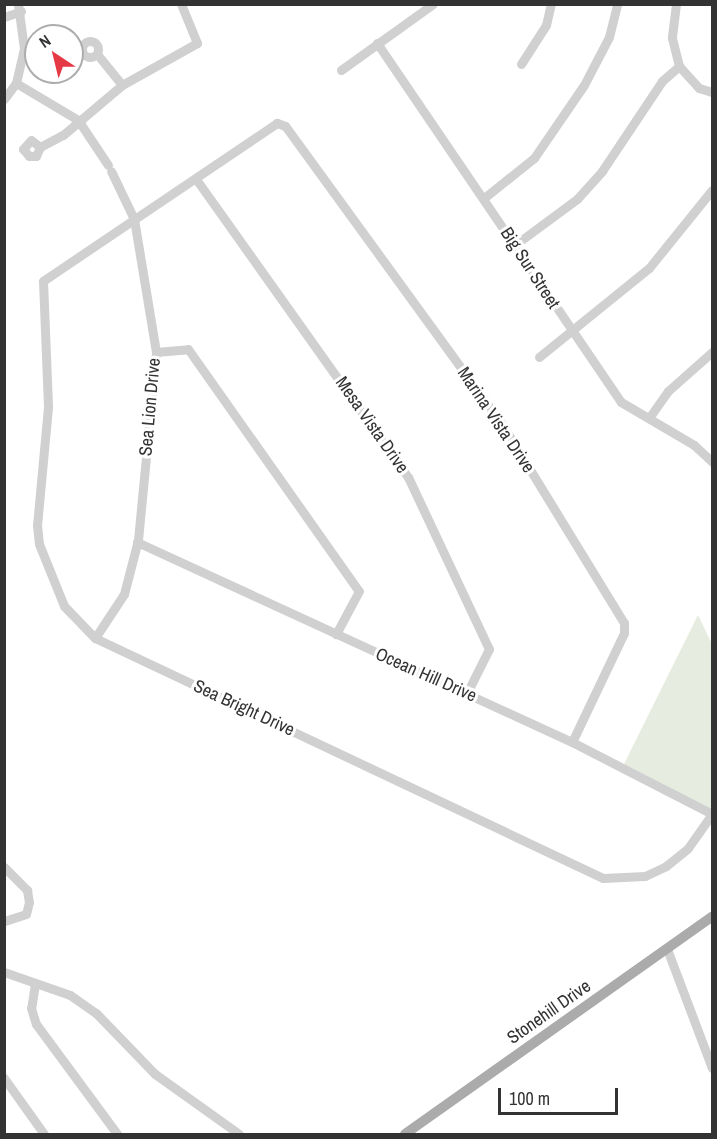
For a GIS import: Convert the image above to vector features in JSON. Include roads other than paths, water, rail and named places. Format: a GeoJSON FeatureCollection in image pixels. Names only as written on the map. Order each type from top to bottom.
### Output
{"type":"FeatureCollection","features":[{"type":"Feature","properties":{"kind":"main road","name":"Stonehill Drive"},"geometry":{"type":"LineString","coordinates":[[405,1134],[712,917]]}},
{"type":"Feature","properties":{"kind":"street"},"geometry":{"type":"LineString","coordinates":[[40,147],[63,135],[122,85],[197,42],[181,4]]}},
{"type":"Feature","properties":{"kind":"street"},"geometry":{"type":"LineString","coordinates":[[341,70],[433,4]]}},
{"type":"Feature","properties":{"kind":"street"},"geometry":{"type":"LineString","coordinates":[[521,64],[546,26],[551,4]]}},
{"type":"Feature","properties":{"kind":"street"},"geometry":{"type":"LineString","coordinates":[[484,198],[534,158],[594,65],[609,37],[617,4]]}},
{"type":"Feature","properties":{"kind":"street"},"geometry":{"type":"LineString","coordinates":[[676,4],[672,38],[679,66],[699,88],[712,92]]}},
{"type":"Feature","properties":{"kind":"street"},"geometry":{"type":"LineString","coordinates":[[4,17],[20,8],[24,49],[15,83],[4,99]]}},
{"type":"Feature","properties":{"kind":"street","name":"Big Sur Street"},"geometry":{"type":"LineString","coordinates":[[377,43],[516,244],[571,331],[621,402],[694,445],[712,462]]}},
{"type":"Feature","properties":{"kind":"street"},"geometry":{"type":"LineString","coordinates":[[97,54],[122,85]]}},
{"type":"Feature","properties":{"kind":"street"},"geometry":{"type":"LineString","coordinates":[[516,244],[577,199],[602,171],[662,81],[679,66]]}},
{"type":"Feature","properties":{"kind":"street","name":"Sea Lion Drive"},"geometry":{"type":"LineString","coordinates":[[15,83],[78,120],[110,168],[134,219],[156,352],[137,542],[124,594],[95,638]]}},
{"type":"Feature","properties":{"kind":"street","name":"Marina Vista Drive"},"geometry":{"type":"LineString","coordinates":[[196,179],[277,123],[292,132],[504,427],[624,623],[624,633],[572,742]]}},
{"type":"Feature","properties":{"kind":"street"},"geometry":{"type":"LineString","coordinates":[[134,219],[196,179]]}},
{"type":"Feature","properties":{"kind":"street","name":"Mesa Vista Drive"},"geometry":{"type":"LineString","coordinates":[[196,179],[408,477],[489,650],[467,693]]}},
{"type":"Feature","properties":{"kind":"street"},"geometry":{"type":"LineString","coordinates":[[538,357],[649,268],[712,190]]}},
{"type":"Feature","properties":{"kind":"street","name":"Sea Bright Drive"},"geometry":{"type":"LineString","coordinates":[[134,219],[48,276],[42,289],[48,343],[48,407],[37,525],[39,544],[64,606],[95,638],[603,878],[645,876],[666,866],[688,848],[712,814]]}},
{"type":"Feature","properties":{"kind":"street"},"geometry":{"type":"LineString","coordinates":[[156,352],[188,349],[359,591],[336,634]]}},
{"type":"Feature","properties":{"kind":"street"},"geometry":{"type":"LineString","coordinates":[[649,418],[668,391],[712,352]]}},
{"type":"Feature","properties":{"kind":"street","name":"Ocean Hill Drive"},"geometry":{"type":"LineString","coordinates":[[137,542],[572,742],[712,814]]}},
{"type":"Feature","properties":{"kind":"street"},"geometry":{"type":"LineString","coordinates":[[4,867],[27,890],[29,902],[26,914],[4,921]]}},
{"type":"Feature","properties":{"kind":"street"},"geometry":{"type":"LineString","coordinates":[[667,949],[712,1068]]}},
{"type":"Feature","properties":{"kind":"street"},"geometry":{"type":"LineString","coordinates":[[4,972],[70,995],[96,1013],[155,1074],[239,1134]]}},
{"type":"Feature","properties":{"kind":"street"},"geometry":{"type":"LineString","coordinates":[[35,984],[31,1008],[36,1024],[117,1134]]}},
{"type":"Feature","properties":{"kind":"street"},"geometry":{"type":"LineString","coordinates":[[4,1078],[44,1134]]}}]}
